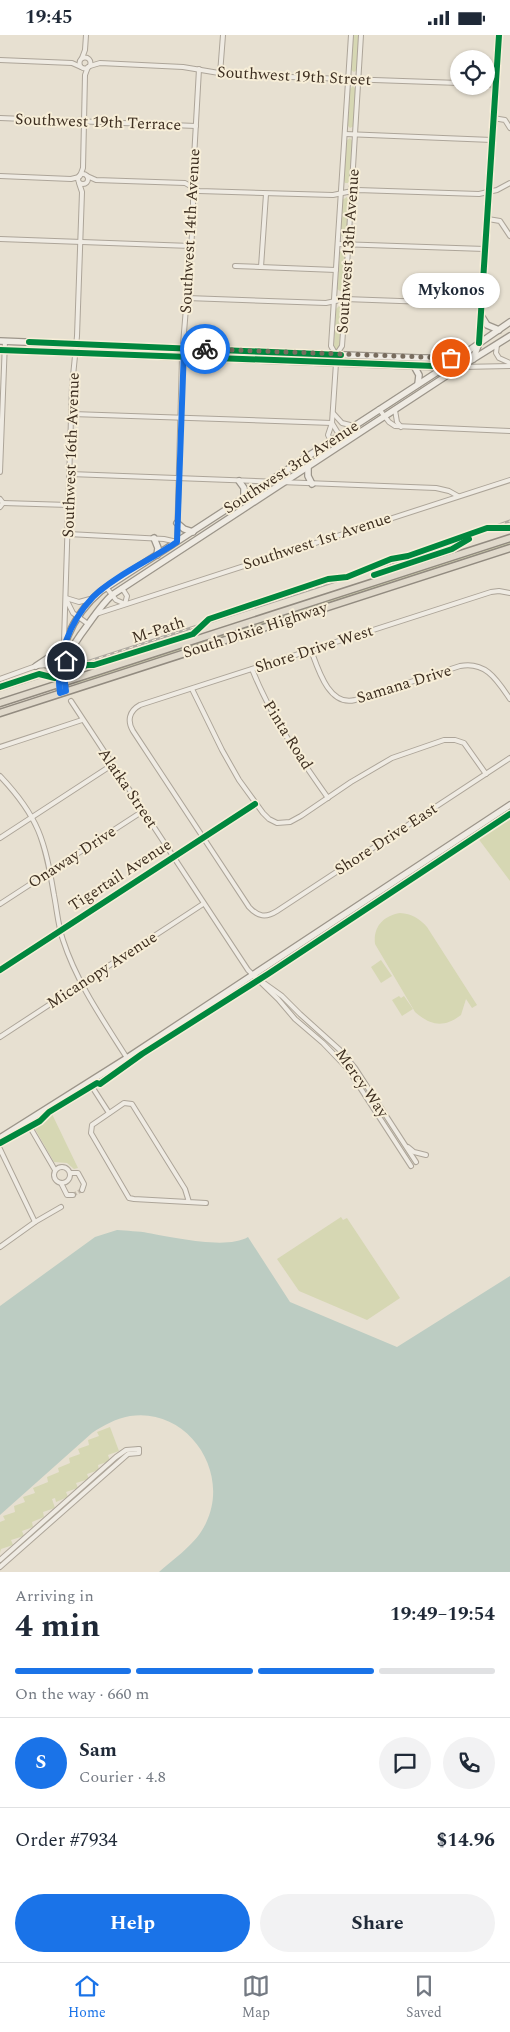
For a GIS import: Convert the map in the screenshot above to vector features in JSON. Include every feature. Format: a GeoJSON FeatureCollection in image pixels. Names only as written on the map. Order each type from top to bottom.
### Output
{"type":"FeatureCollection","features":[{"type":"Feature","properties":{"kind":"highway","name":"South Dixie Highway"},"geometry":{"type":"LineString","coordinates":[[0,703],[510,538]]}},
{"type":"Feature","properties":{"kind":"highway","name":"South Dixie Highway"},"geometry":{"type":"LineString","coordinates":[[0,713],[510,548]]}},
{"type":"Feature","properties":{"kind":"highway"},"geometry":{"type":"LineString","coordinates":[[64,658],[71,672],[82,676]]}},
{"type":"Feature","properties":{"kind":"main road"},"geometry":{"type":"LineString","coordinates":[[472,361],[480,343],[499,35]]}},
{"type":"Feature","properties":{"kind":"main road"},"geometry":{"type":"LineString","coordinates":[[482,317],[487,325],[499,330]]}},
{"type":"Feature","properties":{"kind":"main road","name":"Southwest 3rd Avenue"},"geometry":{"type":"LineString","coordinates":[[78,618],[92,598],[106,587],[445,367],[510,322]]}},
{"type":"Feature","properties":{"kind":"main road","name":"Southwest 3rd Avenue"},"geometry":{"type":"LineString","coordinates":[[88,624],[112,595],[122,588],[510,336]]}},
{"type":"Feature","properties":{"kind":"main road"},"geometry":{"type":"LineString","coordinates":[[2,341],[336,355],[445,358],[461,356]]}},
{"type":"Feature","properties":{"kind":"main road"},"geometry":{"type":"LineString","coordinates":[[2,350],[461,367]]}},
{"type":"Feature","properties":{"kind":"main road"},"geometry":{"type":"LineString","coordinates":[[414,366],[419,375],[418,384]]}},
{"type":"Feature","properties":{"kind":"main road"},"geometry":{"type":"LineString","coordinates":[[308,466],[308,476],[312,483]]}},
{"type":"Feature","properties":{"kind":"main road"},"geometry":{"type":"LineString","coordinates":[[239,481],[244,488],[244,498]]}},
{"type":"Feature","properties":{"kind":"main road"},"geometry":{"type":"LineString","coordinates":[[177,523],[184,529],[192,532]]}},
{"type":"Feature","properties":{"kind":"main road"},"geometry":{"type":"LineString","coordinates":[[154,538],[158,548],[157,555]]}},
{"type":"Feature","properties":{"kind":"main road"},"geometry":{"type":"LineString","coordinates":[[177,542],[182,549]]}},
{"type":"Feature","properties":{"kind":"main road","name":"Southwest 16th Avenue"},"geometry":{"type":"LineString","coordinates":[[61,683],[64,646],[78,618]]}},
{"type":"Feature","properties":{"kind":"main road","name":"Southwest 16th Avenue"},"geometry":{"type":"LineString","coordinates":[[63,692],[59,671],[64,658],[88,624]]}},
{"type":"Feature","properties":{"kind":"main road"},"geometry":{"type":"LineString","coordinates":[[36,666],[64,646]]}},
{"type":"Feature","properties":{"kind":"main road"},"geometry":{"type":"LineString","coordinates":[[47,665],[59,671]]}},
{"type":"Feature","properties":{"kind":"main road"},"geometry":{"type":"LineString","coordinates":[[0,1138],[127,1058],[510,805]]}},
{"type":"Feature","properties":{"kind":"street"},"geometry":{"type":"LineString","coordinates":[[85,75],[89,67],[86,35]]}},
{"type":"Feature","properties":{"kind":"street"},"geometry":{"type":"LineString","coordinates":[[220,74],[223,35]]}},
{"type":"Feature","properties":{"kind":"street","name":"Southwest 13th Avenue"},"geometry":{"type":"LineString","coordinates":[[351,35],[331,345],[336,355],[342,346],[361,35]]}},
{"type":"Feature","properties":{"kind":"street"},"geometry":{"type":"LineString","coordinates":[[79,182],[82,168],[84,121],[85,75],[82,59],[86,50]]}},
{"type":"Feature","properties":{"kind":"street"},"geometry":{"type":"LineString","coordinates":[[72,63],[82,59],[89,59]]}},
{"type":"Feature","properties":{"kind":"street","name":"Southwest 19th Street"},"geometry":{"type":"LineString","coordinates":[[89,59],[100,63],[183,67],[220,74],[450,83]]}},
{"type":"Feature","properties":{"kind":"street"},"geometry":{"type":"LineString","coordinates":[[0,60],[72,63],[82,67]]}},
{"type":"Feature","properties":{"kind":"street","name":"Southwest 19th Street"},"geometry":{"type":"LineString","coordinates":[[82,67],[89,67],[100,63]]}},
{"type":"Feature","properties":{"kind":"street","name":"Southwest 14th Avenue"},"geometry":{"type":"LineString","coordinates":[[177,542],[182,357],[191,246],[199,69]]}},
{"type":"Feature","properties":{"kind":"street"},"geometry":{"type":"LineString","coordinates":[[493,117],[503,119],[510,128]]}},
{"type":"Feature","properties":{"kind":"street","name":"Southwest 19th Terrace"},"geometry":{"type":"LineString","coordinates":[[0,118],[196,126]]}},
{"type":"Feature","properties":{"kind":"street"},"geometry":{"type":"LineString","coordinates":[[345,134],[492,140]]}},
{"type":"Feature","properties":{"kind":"street"},"geometry":{"type":"LineString","coordinates":[[82,168],[86,176],[86,183]]}},
{"type":"Feature","properties":{"kind":"street"},"geometry":{"type":"LineString","coordinates":[[0,176],[70,179],[86,183],[96,180],[185,183],[199,191],[333,195],[352,190],[480,194],[488,193],[510,183]]}},
{"type":"Feature","properties":{"kind":"street"},"geometry":{"type":"LineString","coordinates":[[70,179],[86,176],[96,180]]}},
{"type":"Feature","properties":{"kind":"street","name":"Southwest 16th Avenue"},"geometry":{"type":"LineString","coordinates":[[64,646],[82,191],[79,182]]}},
{"type":"Feature","properties":{"kind":"street","name":"Southwest 16th Avenue"},"geometry":{"type":"LineString","coordinates":[[82,191],[86,183]]}},
{"type":"Feature","properties":{"kind":"street"},"geometry":{"type":"LineString","coordinates":[[261,267],[266,193]]}},
{"type":"Feature","properties":{"kind":"street"},"geometry":{"type":"LineString","coordinates":[[488,219],[500,221],[510,236]]}},
{"type":"Feature","properties":{"kind":"street"},"geometry":{"type":"LineString","coordinates":[[0,239],[191,246]]}},
{"type":"Feature","properties":{"kind":"street"},"geometry":{"type":"LineString","coordinates":[[338,244],[486,249]]}},
{"type":"Feature","properties":{"kind":"street"},"geometry":{"type":"LineString","coordinates":[[235,266],[336,270]]}},
{"type":"Feature","properties":{"kind":"street"},"geometry":{"type":"LineString","coordinates":[[187,298],[326,303],[345,299],[482,304]]}},
{"type":"Feature","properties":{"kind":"street"},"geometry":{"type":"LineString","coordinates":[[0,472],[2,341]]}},
{"type":"Feature","properties":{"kind":"street"},"geometry":{"type":"LineString","coordinates":[[497,345],[496,353],[499,358],[510,365]]}},
{"type":"Feature","properties":{"kind":"street"},"geometry":{"type":"LineString","coordinates":[[335,449],[328,435],[332,423],[336,363]]}},
{"type":"Feature","properties":{"kind":"street"},"geometry":{"type":"LineString","coordinates":[[461,367],[510,365]]}},
{"type":"Feature","properties":{"kind":"street"},"geometry":{"type":"LineString","coordinates":[[379,409],[392,425],[401,427],[510,431]]}},
{"type":"Feature","properties":{"kind":"street"},"geometry":{"type":"LineString","coordinates":[[395,410],[397,422],[401,427]]}},
{"type":"Feature","properties":{"kind":"street"},"geometry":{"type":"LineString","coordinates":[[332,413],[342,423],[354,426]]}},
{"type":"Feature","properties":{"kind":"street"},"geometry":{"type":"LineString","coordinates":[[72,414],[332,423]]}},
{"type":"Feature","properties":{"kind":"street"},"geometry":{"type":"LineString","coordinates":[[332,423],[344,443]]}},
{"type":"Feature","properties":{"kind":"street"},"geometry":{"type":"LineString","coordinates":[[70,474],[436,488],[449,491],[458,496]]}},
{"type":"Feature","properties":{"kind":"street","name":"Southwest 1st Avenue"},"geometry":{"type":"LineString","coordinates":[[95,614],[510,480]]}},
{"type":"Feature","properties":{"kind":"street"},"geometry":{"type":"LineString","coordinates":[[0,507],[2,501],[69,505]]}},
{"type":"Feature","properties":{"kind":"street"},"geometry":{"type":"LineString","coordinates":[[68,534],[154,538],[177,542]]}},
{"type":"Feature","properties":{"kind":"street"},"geometry":{"type":"LineString","coordinates":[[106,587],[119,602],[125,603],[127,596],[122,588]]}},
{"type":"Feature","properties":{"kind":"street","name":"Shore Drive West"},"geometry":{"type":"LineString","coordinates":[[203,837],[132,729],[130,718],[132,712],[137,707],[490,593],[508,593]]}},
{"type":"Feature","properties":{"kind":"street"},"geometry":{"type":"LineString","coordinates":[[66,599],[79,602],[92,598]]}},
{"type":"Feature","properties":{"kind":"street"},"geometry":{"type":"LineString","coordinates":[[66,599],[71,611],[88,624]]}},
{"type":"Feature","properties":{"kind":"street","name":"Samana Drive"},"geometry":{"type":"LineString","coordinates":[[311,650],[329,689],[335,697],[342,700],[355,700],[460,666],[471,665],[484,668],[492,673],[510,699]]}},
{"type":"Feature","properties":{"kind":"street"},"geometry":{"type":"LineString","coordinates":[[0,679],[64,658]]}},
{"type":"Feature","properties":{"kind":"street","name":"Pinta Road"},"geometry":{"type":"LineString","coordinates":[[252,669],[267,704],[280,727],[328,798]]}},
{"type":"Feature","properties":{"kind":"street"},"geometry":{"type":"LineString","coordinates":[[192,689],[222,751],[255,804],[269,819],[280,823],[301,816],[383,763],[412,750],[444,740],[455,740],[464,743],[486,774]]}},
{"type":"Feature","properties":{"kind":"street","name":"Alatka Street"},"geometry":{"type":"LineString","coordinates":[[71,701],[203,904],[252,975]]}},
{"type":"Feature","properties":{"kind":"street"},"geometry":{"type":"LineString","coordinates":[[0,747],[82,720]]}},
{"type":"Feature","properties":{"kind":"street","name":"Shore Drive East"},"geometry":{"type":"LineString","coordinates":[[203,837],[249,907],[255,914],[269,915],[510,758]]}},
{"type":"Feature","properties":{"kind":"street"},"geometry":{"type":"LineString","coordinates":[[0,838],[112,765]]}},
{"type":"Feature","properties":{"kind":"street"},"geometry":{"type":"LineString","coordinates":[[0,776],[19,797],[33,817],[43,842],[60,931],[66,949],[81,983],[127,1058]]}},
{"type":"Feature","properties":{"kind":"street","name":"Tigertail Avenue"},"geometry":{"type":"LineString","coordinates":[[0,970],[255,804]]}},
{"type":"Feature","properties":{"kind":"street","name":"Onaway Drive"},"geometry":{"type":"LineString","coordinates":[[0,904],[143,811]]}},
{"type":"Feature","properties":{"kind":"street","name":"Micanopy Avenue"},"geometry":{"type":"LineString","coordinates":[[0,1037],[203,904]]}},
{"type":"Feature","properties":{"kind":"street","name":"Mercy Way"},"geometry":{"type":"LineString","coordinates":[[252,975],[274,989],[331,1040],[355,1068],[416,1162]]}},
{"type":"Feature","properties":{"kind":"street","name":"Mercy Way"},"geometry":{"type":"LineString","coordinates":[[252,975],[348,1069],[411,1166]]}},
{"type":"Feature","properties":{"kind":"street"},"geometry":{"type":"LineString","coordinates":[[295,1019],[298,1012]]}},
{"type":"Feature","properties":{"kind":"street"},"geometry":{"type":"LineString","coordinates":[[323,1043],[331,1040]]}},
{"type":"Feature","properties":{"kind":"street"},"geometry":{"type":"LineString","coordinates":[[88,1082],[109,1113]]}},
{"type":"Feature","properties":{"kind":"street"},"geometry":{"type":"LineString","coordinates":[[370,1104],[376,1100]]}},
{"type":"Feature","properties":{"kind":"street"},"geometry":{"type":"LineString","coordinates":[[190,1202],[185,1189],[133,1106],[129,1103],[124,1103],[93,1123],[91,1133],[130,1198],[190,1202],[206,1203]]}},
{"type":"Feature","properties":{"kind":"street"},"geometry":{"type":"LineString","coordinates":[[27,1122],[55,1170],[54,1177],[61,1183],[67,1195],[73,1195]]}},
{"type":"Feature","properties":{"kind":"street"},"geometry":{"type":"LineString","coordinates":[[398,1146],[404,1144],[414,1152],[426,1155]]}},
{"type":"Feature","properties":{"kind":"street"},"geometry":{"type":"LineString","coordinates":[[0,1149],[35,1221]]}},
{"type":"Feature","properties":{"kind":"street"},"geometry":{"type":"LineString","coordinates":[[55,1170],[65,1167],[70,1173]]}},
{"type":"Feature","properties":{"kind":"street"},"geometry":{"type":"LineString","coordinates":[[61,1183],[68,1180],[70,1173]]}},
{"type":"Feature","properties":{"kind":"street"},"geometry":{"type":"LineString","coordinates":[[70,1173],[78,1173],[84,1184],[82,1190]]}},
{"type":"Feature","properties":{"kind":"street"},"geometry":{"type":"LineString","coordinates":[[0,1247],[35,1221],[61,1207]]}},
{"type":"Feature","properties":{"kind":"street"},"geometry":{"type":"LineString","coordinates":[[0,1560],[116,1457],[126,1450],[139,1449],[139,1453],[128,1454],[0,1567]]}},
{"type":"Feature","properties":{"kind":"green space"},"geometry":{"type":"Polygon","coordinates":[[[353,35],[359,35],[357,70],[354,72],[350,69],[353,35]]]}},
{"type":"Feature","properties":{"kind":"green space"},"geometry":{"type":"Polygon","coordinates":[[[353,86],[356,90],[354,126],[350,128],[347,125],[349,90],[353,86]]]}},
{"type":"Feature","properties":{"kind":"green space"},"geometry":{"type":"Polygon","coordinates":[[[350,138],[353,142],[351,180],[345,183],[343,178],[346,141],[350,138]]]}},
{"type":"Feature","properties":{"kind":"green space"},"geometry":{"type":"Polygon","coordinates":[[[347,197],[349,201],[347,234],[343,237],[340,234],[342,200],[347,197]]]}},
{"type":"Feature","properties":{"kind":"green space"},"geometry":{"type":"Polygon","coordinates":[[[340,251],[345,251],[346,253],[344,289],[340,291],[337,289],[340,251]]]}},
{"type":"Feature","properties":{"kind":"green space"},"geometry":{"type":"Polygon","coordinates":[[[339,306],[342,310],[339,347],[336,350],[334,347],[336,309],[339,306]]]}},
{"type":"Feature","properties":{"kind":"green space"},"geometry":{"type":"Polygon","coordinates":[[[510,541],[510,544],[72,684],[510,541]]]}},
{"type":"Feature","properties":{"kind":"green space"},"geometry":{"type":"Polygon","coordinates":[[[510,815],[510,881],[477,837],[510,815]]]}},
{"type":"Feature","properties":{"kind":"green space"},"geometry":{"type":"Polygon","coordinates":[[[400,913],[415,917],[427,927],[477,1005],[472,1008],[466,999],[461,1015],[449,1022],[438,1024],[432,1023],[415,1012],[375,944],[376,932],[380,923],[394,914],[400,913]]]}},
{"type":"Feature","properties":{"kind":"green space"},"geometry":{"type":"Polygon","coordinates":[[[381,960],[392,976],[381,983],[371,967],[381,960]]]}},
{"type":"Feature","properties":{"kind":"green space"},"geometry":{"type":"Polygon","coordinates":[[[399,996],[401,998],[404,996],[413,1009],[402,1016],[392,1000],[399,996]]]}},
{"type":"Feature","properties":{"kind":"green space"},"geometry":{"type":"Polygon","coordinates":[[[52,1114],[78,1168],[74,1169],[67,1163],[54,1162],[35,1129],[34,1125],[52,1114]]]}},
{"type":"Feature","properties":{"kind":"green space"},"geometry":{"type":"Polygon","coordinates":[[[341,1217],[343,1220],[347,1218],[400,1298],[367,1320],[299,1291],[277,1259],[341,1217]]]}},
{"type":"Feature","properties":{"kind":"green space"},"geometry":{"type":"Polygon","coordinates":[[[110,1427],[119,1451],[108,1455],[110,1461],[98,1465],[99,1470],[87,1474],[89,1479],[76,1483],[78,1488],[66,1492],[68,1497],[56,1502],[55,1498],[52,1499],[55,1508],[43,1512],[44,1517],[32,1522],[33,1527],[22,1531],[24,1536],[11,1540],[13,1545],[1,1549],[0,1553],[0,1522],[5,1520],[3,1516],[15,1512],[14,1506],[25,1502],[23,1497],[35,1493],[33,1488],[48,1482],[47,1477],[59,1472],[58,1468],[70,1463],[69,1458],[80,1454],[78,1449],[89,1445],[88,1440],[99,1436],[97,1432],[110,1427]]]}},
{"type":"Feature","properties":{"kind":"shaded area"},"geometry":{"type":"Polygon","coordinates":[[[117,1230],[213,1243],[239,1241],[248,1237],[290,1302],[397,1347],[510,1276],[510,1572],[159,1572],[186,1549],[202,1530],[212,1503],[213,1483],[208,1464],[199,1447],[186,1432],[169,1422],[151,1416],[125,1417],[101,1427],[0,1515],[0,1306],[95,1237],[117,1230]]]}},
{"type":"Feature","properties":{"kind":"tunnel"},"geometry":{"type":"LineString","coordinates":[[73,1195],[82,1190]]}},
{"type":"Feature","properties":{"kind":"railway"},"geometry":{"type":"LineString","coordinates":[[0,690],[419,554],[510,521]]}},
{"type":"Feature","properties":{"kind":"cycle path"},"geometry":{"type":"LineString","coordinates":[[479,343],[499,35]]}},
{"type":"Feature","properties":{"kind":"cycle path"},"geometry":{"type":"LineString","coordinates":[[29,342],[341,355]]}},
{"type":"Feature","properties":{"kind":"cycle path"},"geometry":{"type":"LineString","coordinates":[[0,350],[461,367]]}},
{"type":"Feature","properties":{"kind":"cycle path","name":"M-Path"},"geometry":{"type":"LineString","coordinates":[[0,687],[39,674],[55,678],[87,665],[94,665],[193,634],[209,619],[328,579],[347,577],[391,559],[408,556],[487,528],[510,528]]}},
{"type":"Feature","properties":{"kind":"cycle path"},"geometry":{"type":"LineString","coordinates":[[374,575],[452,549],[469,539]]}},
{"type":"Feature","properties":{"kind":"cycle path"},"geometry":{"type":"LineString","coordinates":[[0,970],[255,804]]}},
{"type":"Feature","properties":{"kind":"cycle path"},"geometry":{"type":"LineString","coordinates":[[0,1143],[40,1121],[49,1112],[97,1083],[100,1084],[142,1054],[268,974],[510,814]]}},
{"type":"Feature","properties":{"kind":"way so far"},"geometry":{"type":"LineString","coordinates":[[205,349],[451,358]]}},
{"type":"Feature","properties":{"kind":"place","name":"Mykonos"},"geometry":{"type":"Point","coordinates":[451,358]}},
{"type":"Feature","properties":{"kind":"route"},"geometry":{"type":"LineString","coordinates":[[66,661],[64,682],[66,691],[60,693],[58,677],[64,644],[74,624],[92,598],[123,575],[177,542],[182,357],[184,348],[205,349]]}}]}
